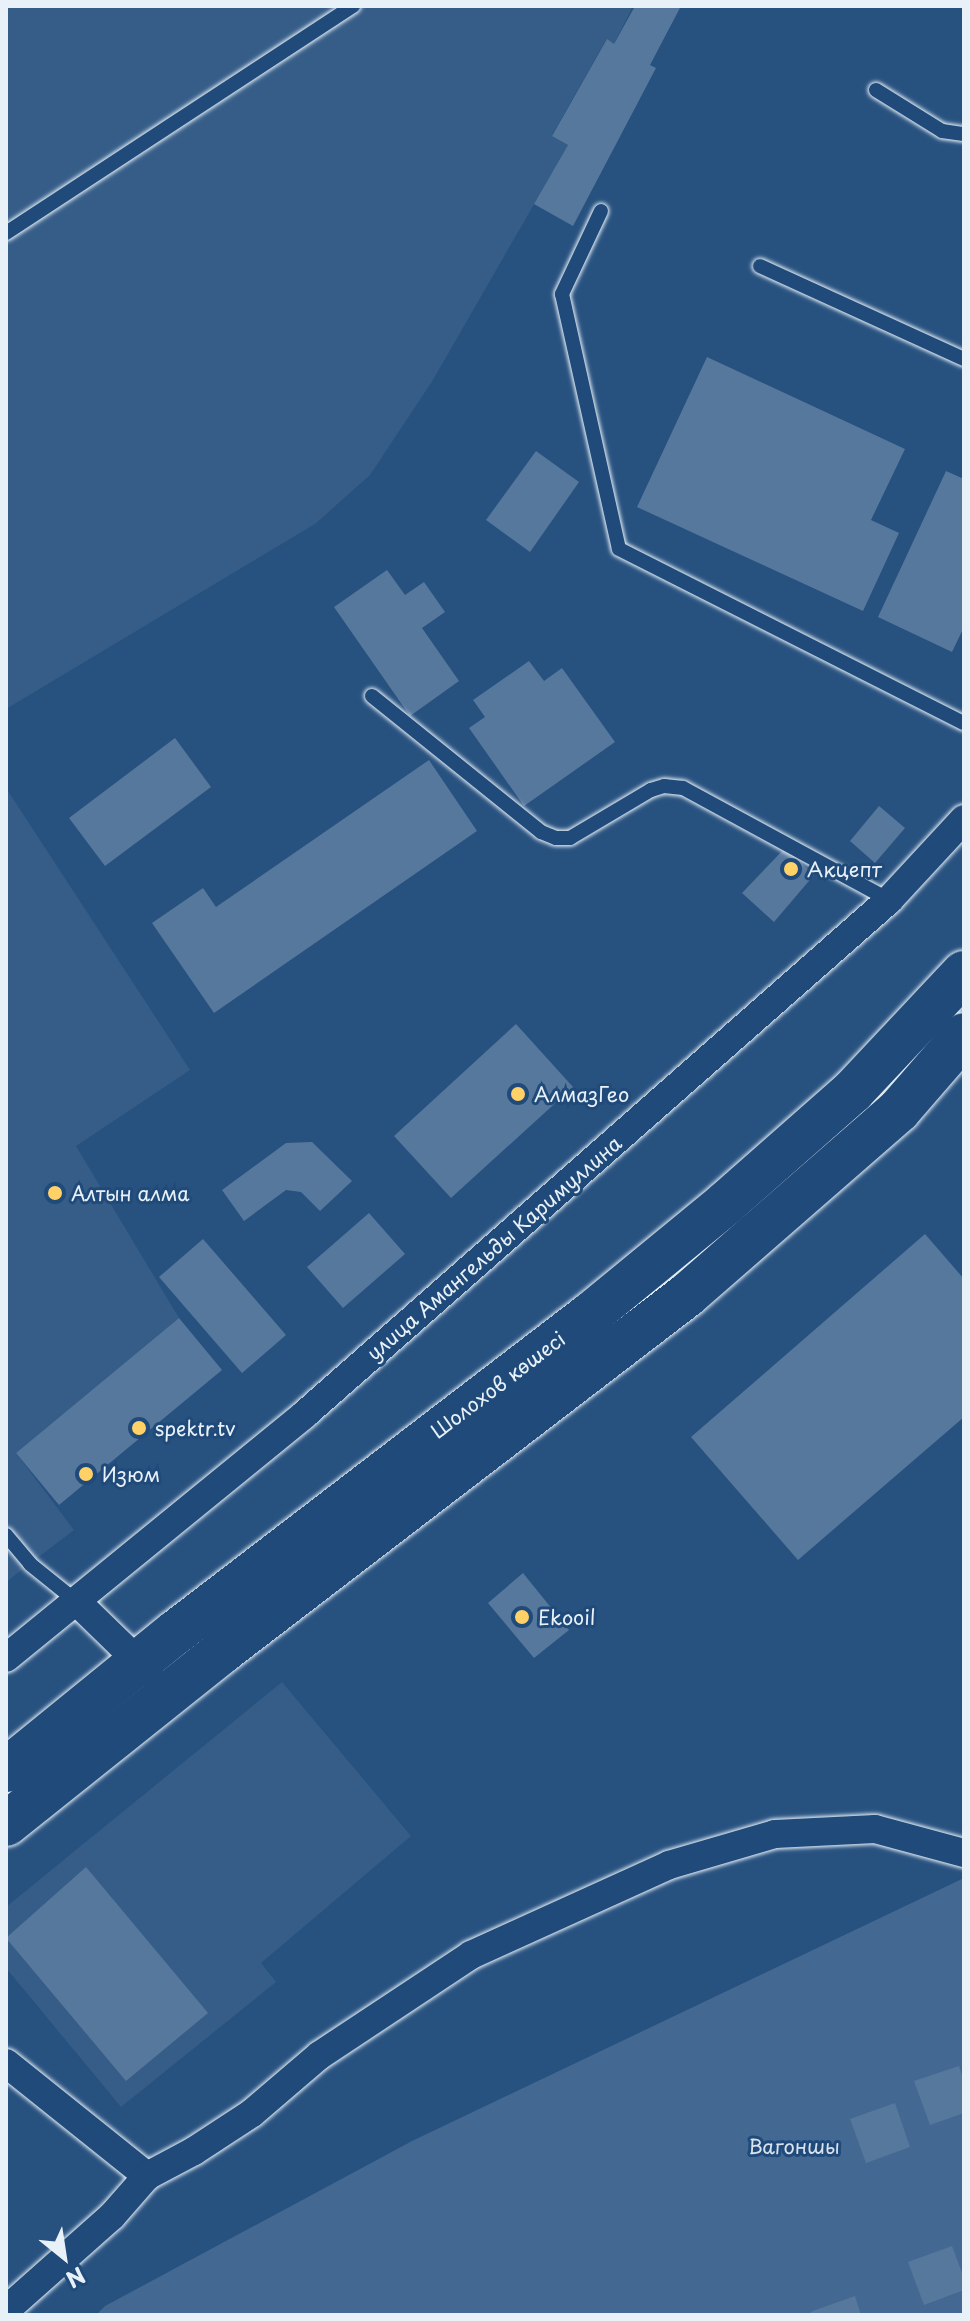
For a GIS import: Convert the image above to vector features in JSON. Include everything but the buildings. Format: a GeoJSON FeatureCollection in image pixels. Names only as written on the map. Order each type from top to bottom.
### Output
{"type":"FeatureCollection","features":[{"type":"Feature","properties":{"kind":"highway","name":"Шолохов көшесі"},"geometry":{"type":"LineString","coordinates":[[6,1770],[138,1663],[591,1314],[726,1203],[853,1091],[964,973]]}},
{"type":"Feature","properties":{"kind":"highway"},"geometry":{"type":"LineString","coordinates":[[6,1824],[171,1691],[687,1295],[899,1110],[964,1035]]}},
{"type":"Feature","properties":{"kind":"street","name":"улица Амангельды Каримуллина"},"geometry":{"type":"LineString","coordinates":[[6,1658],[305,1414],[889,900],[964,819]]}},
{"type":"Feature","properties":{"kind":"street"},"geometry":{"type":"LineString","coordinates":[[76,1601],[171,1691]]}},
{"type":"Feature","properties":{"kind":"street"},"geometry":{"type":"LineString","coordinates":[[6,2310],[112,2216],[147,2176],[194,2151],[252,2113],[320,2055],[471,1955],[669,1865],[775,1834],[875,1829],[964,1853]]}},
{"type":"Feature","properties":{"kind":"street"},"geometry":{"type":"LineString","coordinates":[[6,2063],[147,2176]]}},
{"type":"Feature","properties":{"kind":"lane"},"geometry":{"type":"LineString","coordinates":[[6,233],[353,6]]}},
{"type":"Feature","properties":{"kind":"lane"},"geometry":{"type":"LineString","coordinates":[[876,90],[942,131],[964,134]]}},
{"type":"Feature","properties":{"kind":"lane"},"geometry":{"type":"LineString","coordinates":[[601,211],[562,294],[619,549],[964,723]]}},
{"type":"Feature","properties":{"kind":"lane"},"geometry":{"type":"LineString","coordinates":[[760,266],[964,359]]}},
{"type":"Feature","properties":{"kind":"lane"},"geometry":{"type":"LineString","coordinates":[[372,696],[541,832],[556,838],[570,838],[651,790],[664,786],[683,788],[889,900]]}},
{"type":"Feature","properties":{"kind":"lane"},"geometry":{"type":"LineString","coordinates":[[6,1535],[30,1564],[76,1601]]}},
{"type":"Feature","properties":{"kind":"shaded area"},"geometry":{"type":"Polygon","coordinates":[[[6,6],[633,6],[614,44],[606,40],[552,135],[568,145],[433,380],[370,475],[315,524],[6,709],[6,6]]]}},
{"type":"Feature","properties":{"kind":"shaded area","name":"Алтын алма"},"geometry":{"type":"Polygon","coordinates":[[[6,788],[190,1070],[76,1146],[179,1318],[16,1453],[74,1530],[6,1582],[6,788]]]}},
{"type":"Feature","properties":{"kind":"shaded area"},"geometry":{"type":"Polygon","coordinates":[[[282,1682],[411,1836],[261,1963],[276,1982],[121,2107],[6,1968],[6,1907],[282,1682]]]}},
{"type":"Feature","properties":{"kind":"green space","name":"Вагоншы"},"geometry":{"type":"Polygon","coordinates":[[[964,1878],[964,2315],[96,2315],[105,2306],[412,2141],[964,1878]]]}},
{"type":"Feature","properties":{"kind":"place","name":"Акцепт"},"geometry":{"type":"Point","coordinates":[791,869]}},
{"type":"Feature","properties":{"kind":"place","name":"АлмазГео"},"geometry":{"type":"Point","coordinates":[518,1094]}},
{"type":"Feature","properties":{"kind":"place","name":"Алтын алма"},"geometry":{"type":"Point","coordinates":[55,1193]}},
{"type":"Feature","properties":{"kind":"place","name":"spektr.tv"},"geometry":{"type":"Point","coordinates":[139,1428]}},
{"type":"Feature","properties":{"kind":"place","name":"Изюм"},"geometry":{"type":"Point","coordinates":[86,1474]}},
{"type":"Feature","properties":{"kind":"place","name":"Ekooil"},"geometry":{"type":"Point","coordinates":[522,1617]}}]}
